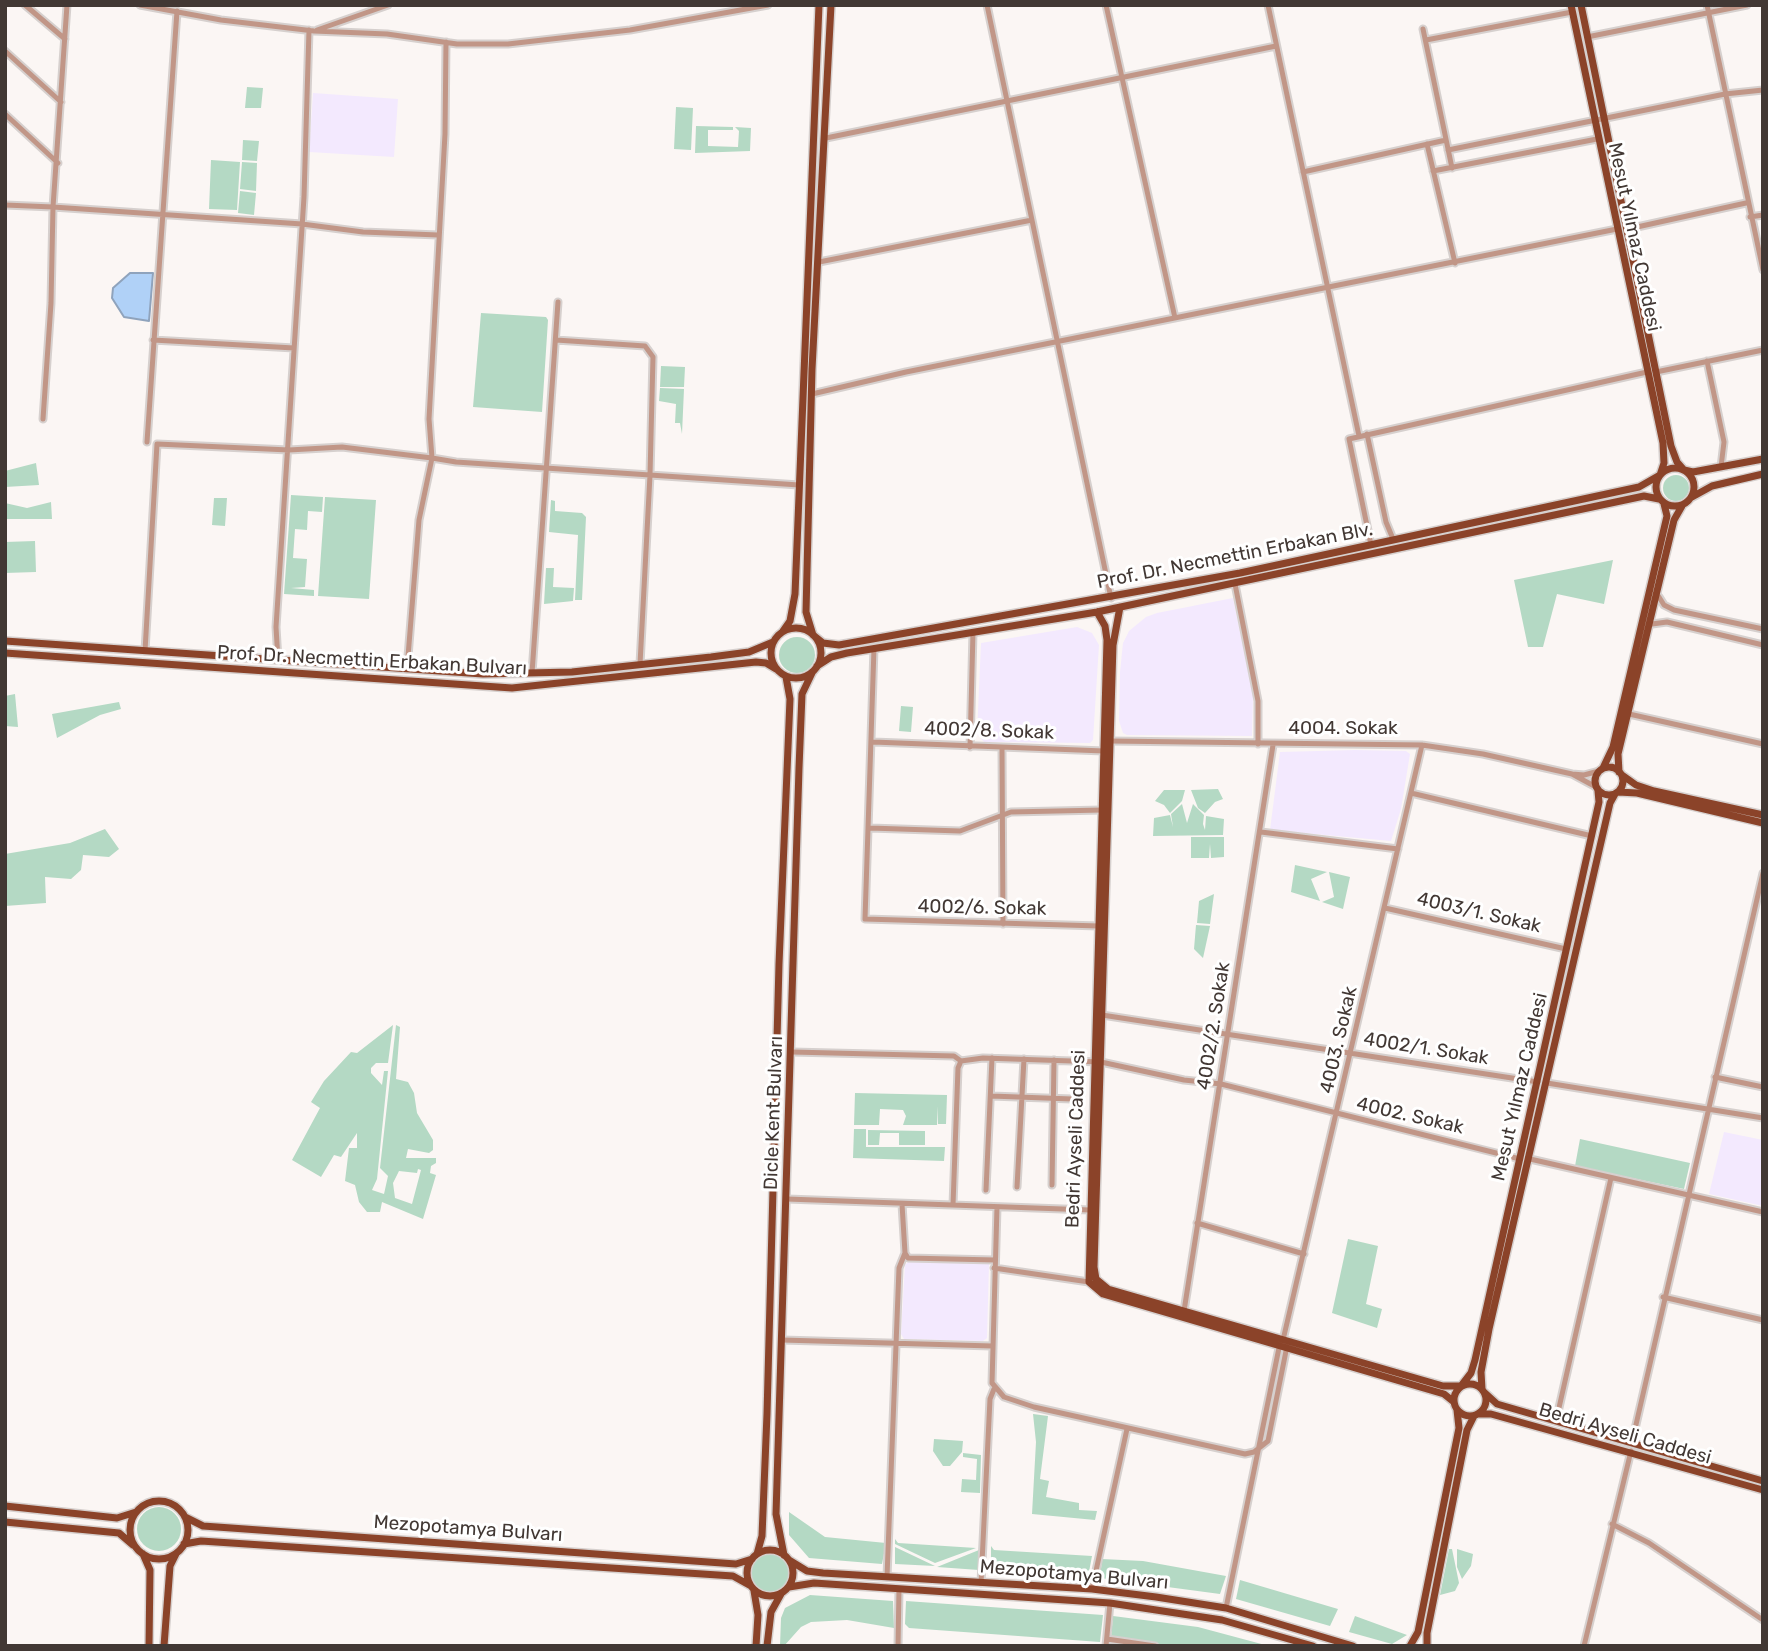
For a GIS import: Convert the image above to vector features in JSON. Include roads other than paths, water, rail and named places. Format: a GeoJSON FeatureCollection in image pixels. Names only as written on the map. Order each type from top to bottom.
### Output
{"type":"FeatureCollection","features":[{"type":"Feature","properties":{"kind":"main road"},"geometry":{"type":"LineString","coordinates":[[819,5],[795,594],[790,621],[773,642],[771,656],[776,669],[786,677],[800,678],[814,670],[820,650],[806,612],[812,394],[831,5]]}},
{"type":"Feature","properties":{"kind":"main road","name":"Mesut Yılmaz Caddesi"},"geometry":{"type":"LineString","coordinates":[[1581,5],[1628,229],[1662,443],[1664,463],[1660,475]]}},
{"type":"Feature","properties":{"kind":"main road","name":"Mesut Yılmaz Caddesi"},"geometry":{"type":"LineString","coordinates":[[1572,8],[1617,229],[1671,446],[1684,470]]}},
{"type":"Feature","properties":{"kind":"main road"},"geometry":{"type":"LineString","coordinates":[[1763,459],[1693,472],[1671,468],[1660,475],[1656,487],[1667,516],[1613,747],[1595,778],[1597,789],[1606,795],[1637,793],[1763,822]]}},
{"type":"Feature","properties":{"kind":"main road"},"geometry":{"type":"LineString","coordinates":[[1684,470],[1693,480],[1692,498]]}},
{"type":"Feature","properties":{"kind":"main road"},"geometry":{"type":"LineString","coordinates":[[1617,793],[1623,784],[1618,754],[1652,624],[1674,520],[1682,506],[1712,486],[1763,474]]}},
{"type":"Feature","properties":{"kind":"main road","name":"Prof. Dr. Necmettin Erbakan Blv."},"geometry":{"type":"LineString","coordinates":[[813,635],[824,643],[839,645],[1111,598],[1639,487],[1660,475]]}},
{"type":"Feature","properties":{"kind":"main road","name":"Prof. Dr. Necmettin Erbakan Blv."},"geometry":{"type":"LineString","coordinates":[[814,670],[831,657],[874,648],[1097,612],[1644,496],[1662,501]]}},
{"type":"Feature","properties":{"kind":"main road"},"geometry":{"type":"LineString","coordinates":[[1662,501],[1682,506]]}},
{"type":"Feature","properties":{"kind":"main road","name":"Bedri Ayseli Caddesi"},"geometry":{"type":"LineString","coordinates":[[1120,607],[1113,645],[1102,1015],[1090,1210],[1089,1282],[1103,1294],[1443,1386],[1461,1386]]}},
{"type":"Feature","properties":{"kind":"main road","name":"Bedri Ayseli Caddesi"},"geometry":{"type":"LineString","coordinates":[[1097,612],[1105,626],[1107,640],[1099,926],[1096,1279],[1108,1289],[1444,1394],[1456,1406]]}},
{"type":"Feature","properties":{"kind":"main road"},"geometry":{"type":"LineString","coordinates":[[783,632],[799,628],[813,635]]}},
{"type":"Feature","properties":{"kind":"main road","name":"Prof. Dr. Necmettin Erbakan Bulvarı"},"geometry":{"type":"LineString","coordinates":[[5,641],[407,669],[532,673],[749,652],[773,642]]}},
{"type":"Feature","properties":{"kind":"main road","name":"Prof. Dr. Necmettin Erbakan Bulvarı"},"geometry":{"type":"LineString","coordinates":[[5,653],[512,688],[756,662],[766,663],[776,669]]}},
{"type":"Feature","properties":{"kind":"main road","name":"Dicle Kent Bulvarı"},"geometry":{"type":"LineString","coordinates":[[787,1558],[776,1514],[802,694],[814,670]]}},
{"type":"Feature","properties":{"kind":"main road","name":"Dicle Kent Bulvarı"},"geometry":{"type":"LineString","coordinates":[[754,1556],[762,1536],[767,1413],[779,964],[790,699],[786,677]]}},
{"type":"Feature","properties":{"kind":"main road"},"geometry":{"type":"LineString","coordinates":[[1601,769],[1612,767],[1636,785],[1654,791],[1763,815]]}},
{"type":"Feature","properties":{"kind":"main road","name":"Mesut Yılmaz Caddesi"},"geometry":{"type":"LineString","coordinates":[[1461,1386],[1471,1373],[1475,1360],[1592,836],[1599,802],[1597,789]]}},
{"type":"Feature","properties":{"kind":"main road","name":"Mesut Yılmaz Caddesi"},"geometry":{"type":"LineString","coordinates":[[1483,1391],[1481,1372],[1489,1329],[1610,803],[1617,793]]}},
{"type":"Feature","properties":{"kind":"main road"},"geometry":{"type":"LineString","coordinates":[[1410,1646],[1418,1632],[1460,1428],[1455,1395],[1461,1386],[1474,1384],[1483,1391],[1485,1407],[1476,1415],[1465,1443],[1427,1646]]}},
{"type":"Feature","properties":{"kind":"main road","name":"Bedri Ayseli Caddesi"},"geometry":{"type":"LineString","coordinates":[[1483,1391],[1497,1404],[1763,1490]]}},
{"type":"Feature","properties":{"kind":"main road"},"geometry":{"type":"LineString","coordinates":[[1456,1406],[1464,1415],[1476,1415]]}},
{"type":"Feature","properties":{"kind":"main road","name":"Bedri Ayseli Caddesi"},"geometry":{"type":"LineString","coordinates":[[1476,1415],[1491,1413],[1763,1481]]}},
{"type":"Feature","properties":{"kind":"main road"},"geometry":{"type":"LineString","coordinates":[[5,1506],[117,1518],[137,1511],[144,1505],[162,1501],[179,1509],[184,1517],[187,1535],[170,1566],[164,1646]]}},
{"type":"Feature","properties":{"kind":"main road"},"geometry":{"type":"LineString","coordinates":[[136,1547],[130,1529],[137,1511]]}},
{"type":"Feature","properties":{"kind":"main road","name":"Mezopotamya Bulvarı"},"geometry":{"type":"LineString","coordinates":[[184,1517],[202,1526],[736,1563],[754,1556]]}},
{"type":"Feature","properties":{"kind":"main road"},"geometry":{"type":"LineString","coordinates":[[5,1522],[119,1534],[136,1547],[150,1570],[149,1646]]}},
{"type":"Feature","properties":{"kind":"main road","name":"Mezopotamya Bulvarı"},"geometry":{"type":"LineString","coordinates":[[184,1544],[201,1541],[733,1577],[752,1588]]}},
{"type":"Feature","properties":{"kind":"main road"},"geometry":{"type":"LineString","coordinates":[[756,1646],[758,1615],[747,1573],[754,1556],[771,1550],[787,1558],[793,1574],[789,1587],[781,1594],[771,1612],[767,1646]]}},
{"type":"Feature","properties":{"kind":"main road"},"geometry":{"type":"LineString","coordinates":[[142,1553],[160,1559],[178,1552]]}},
{"type":"Feature","properties":{"kind":"main road","name":"Mezopotamya Bulvarı"},"geometry":{"type":"LineString","coordinates":[[787,1558],[807,1570],[1091,1589],[1226,1608],[1353,1646]]}},
{"type":"Feature","properties":{"kind":"main road","name":"Mezopotamya Bulvarı"},"geometry":{"type":"LineString","coordinates":[[789,1587],[814,1583],[1110,1603],[1222,1620],[1312,1646]]}},
{"type":"Feature","properties":{"kind":"main road"},"geometry":{"type":"LineString","coordinates":[[752,1588],[767,1596],[781,1594]]}},
{"type":"Feature","properties":{"kind":"street"},"geometry":{"type":"LineString","coordinates":[[25,5],[65,39]]}},
{"type":"Feature","properties":{"kind":"street"},"geometry":{"type":"LineString","coordinates":[[43,419],[51,303],[53,207],[67,5]]}},
{"type":"Feature","properties":{"kind":"street"},"geometry":{"type":"LineString","coordinates":[[140,5],[312,31],[387,34],[446,42],[508,44],[578,37],[768,5]]}},
{"type":"Feature","properties":{"kind":"street"},"geometry":{"type":"LineString","coordinates":[[312,31],[388,5]]}},
{"type":"Feature","properties":{"kind":"street"},"geometry":{"type":"LineString","coordinates":[[987,5],[1111,598]]}},
{"type":"Feature","properties":{"kind":"street"},"geometry":{"type":"LineString","coordinates":[[1106,5],[1175,318]]}},
{"type":"Feature","properties":{"kind":"street"},"geometry":{"type":"LineString","coordinates":[[1268,5],[1359,436]]}},
{"type":"Feature","properties":{"kind":"street"},"geometry":{"type":"LineString","coordinates":[[1707,5],[1746,202],[1763,270]]}},
{"type":"Feature","properties":{"kind":"street"},"geometry":{"type":"LineString","coordinates":[[1587,37],[1748,5]]}},
{"type":"Feature","properties":{"kind":"street"},"geometry":{"type":"LineString","coordinates":[[1426,40],[1572,8]]}},
{"type":"Feature","properties":{"kind":"street"},"geometry":{"type":"LineString","coordinates":[[147,442],[177,11]]}},
{"type":"Feature","properties":{"kind":"street"},"geometry":{"type":"LineString","coordinates":[[1423,29],[1452,168]]}},
{"type":"Feature","properties":{"kind":"street"},"geometry":{"type":"LineString","coordinates":[[278,660],[276,627],[289,450],[312,31]]}},
{"type":"Feature","properties":{"kind":"street"},"geometry":{"type":"LineString","coordinates":[[407,669],[419,520],[432,458],[429,419],[445,134],[446,42]]}},
{"type":"Feature","properties":{"kind":"street"},"geometry":{"type":"LineString","coordinates":[[826,138],[1276,46]]}},
{"type":"Feature","properties":{"kind":"street"},"geometry":{"type":"LineString","coordinates":[[5,51],[61,102]]}},
{"type":"Feature","properties":{"kind":"street"},"geometry":{"type":"LineString","coordinates":[[1448,150],[1605,121],[1726,94],[1763,90]]}},
{"type":"Feature","properties":{"kind":"street"},"geometry":{"type":"LineString","coordinates":[[5,114],[58,163]]}},
{"type":"Feature","properties":{"kind":"street"},"geometry":{"type":"LineString","coordinates":[[1303,172],[1446,139]]}},
{"type":"Feature","properties":{"kind":"street"},"geometry":{"type":"LineString","coordinates":[[1433,171],[1597,139]]}},
{"type":"Feature","properties":{"kind":"street"},"geometry":{"type":"LineString","coordinates":[[1427,144],[1455,263]]}},
{"type":"Feature","properties":{"kind":"street"},"geometry":{"type":"LineString","coordinates":[[1628,229],[1746,202]]}},
{"type":"Feature","properties":{"kind":"street"},"geometry":{"type":"LineString","coordinates":[[5,205],[302,224],[363,232],[438,234]]}},
{"type":"Feature","properties":{"kind":"street"},"geometry":{"type":"LineString","coordinates":[[1750,217],[1763,215]]}},
{"type":"Feature","properties":{"kind":"street"},"geometry":{"type":"LineString","coordinates":[[819,262],[1032,220]]}},
{"type":"Feature","properties":{"kind":"street"},"geometry":{"type":"LineString","coordinates":[[812,394],[1617,229]]}},
{"type":"Feature","properties":{"kind":"street"},"geometry":{"type":"LineString","coordinates":[[532,673],[558,302]]}},
{"type":"Feature","properties":{"kind":"street"},"geometry":{"type":"LineString","coordinates":[[153,340],[294,348]]}},
{"type":"Feature","properties":{"kind":"street"},"geometry":{"type":"LineString","coordinates":[[556,340],[645,346],[651,352],[653,368],[650,475],[640,664]]}},
{"type":"Feature","properties":{"kind":"street"},"geometry":{"type":"LineString","coordinates":[[1371,545],[1349,439],[1763,349]]}},
{"type":"Feature","properties":{"kind":"street"},"geometry":{"type":"LineString","coordinates":[[1707,361],[1724,442],[1721,467]]}},
{"type":"Feature","properties":{"kind":"street"},"geometry":{"type":"LineString","coordinates":[[1367,434],[1386,522],[1393,540]]}},
{"type":"Feature","properties":{"kind":"street"},"geometry":{"type":"LineString","coordinates":[[145,651],[157,444],[289,450],[342,447],[547,468],[799,485]]}},
{"type":"Feature","properties":{"kind":"street"},"geometry":{"type":"LineString","coordinates":[[1235,584],[1258,701],[1258,744]]}},
{"type":"Feature","properties":{"kind":"street"},"geometry":{"type":"LineString","coordinates":[[1658,597],[1664,605],[1674,610],[1763,629]]}},
{"type":"Feature","properties":{"kind":"street"},"geometry":{"type":"LineString","coordinates":[[1652,624],[1667,622],[1763,645]]}},
{"type":"Feature","properties":{"kind":"street"},"geometry":{"type":"LineString","coordinates":[[970,747],[973,632]]}},
{"type":"Feature","properties":{"kind":"street"},"geometry":{"type":"LineString","coordinates":[[874,648],[870,828],[960,831],[976,827],[1003,813],[1102,810]]}},
{"type":"Feature","properties":{"kind":"street"},"geometry":{"type":"LineString","coordinates":[[1629,714],[1763,744]]}},
{"type":"Feature","properties":{"kind":"street","name":"4004. Sokak"},"geometry":{"type":"LineString","coordinates":[[1110,741],[1422,745],[1461,750],[1572,774]]}},
{"type":"Feature","properties":{"kind":"street","name":"4002/8. Sokak"},"geometry":{"type":"LineString","coordinates":[[873,742],[1104,751]]}},
{"type":"Feature","properties":{"kind":"street","name":"4002/2. Sokak"},"geometry":{"type":"LineString","coordinates":[[1184,1311],[1273,745]]}},
{"type":"Feature","properties":{"kind":"street","name":"4003. Sokak"},"geometry":{"type":"LineString","coordinates":[[1226,1608],[1259,1448],[1422,745]]}},
{"type":"Feature","properties":{"kind":"street"},"geometry":{"type":"LineString","coordinates":[[1002,749],[1003,924]]}},
{"type":"Feature","properties":{"kind":"street"},"geometry":{"type":"LineString","coordinates":[[1572,774],[1601,769]]}},
{"type":"Feature","properties":{"kind":"street"},"geometry":{"type":"LineString","coordinates":[[1572,774],[1597,789]]}},
{"type":"Feature","properties":{"kind":"street"},"geometry":{"type":"LineString","coordinates":[[1411,793],[1592,836]]}},
{"type":"Feature","properties":{"kind":"street","name":"4002/6. Sokak"},"geometry":{"type":"LineString","coordinates":[[870,828],[865,919],[1099,926]]}},
{"type":"Feature","properties":{"kind":"street"},"geometry":{"type":"LineString","coordinates":[[1261,832],[1398,849]]}},
{"type":"Feature","properties":{"kind":"street"},"geometry":{"type":"LineString","coordinates":[[1584,1646],[1763,873]]}},
{"type":"Feature","properties":{"kind":"street","name":"4003/1. Sokak"},"geometry":{"type":"LineString","coordinates":[[1385,908],[1566,949]]}},
{"type":"Feature","properties":{"kind":"street","name":"4002/1. Sokak"},"geometry":{"type":"LineString","coordinates":[[1102,1015],[1538,1082]]}},
{"type":"Feature","properties":{"kind":"street","name":"4002. Sokak"},"geometry":{"type":"LineString","coordinates":[[792,1052],[954,1056],[961,1061],[992,1058],[1098,1061],[1184,1080],[1221,1084],[1338,1116],[1520,1159]]}},
{"type":"Feature","properties":{"kind":"street"},"geometry":{"type":"LineString","coordinates":[[986,1190],[992,1058]]}},
{"type":"Feature","properties":{"kind":"street"},"geometry":{"type":"LineString","coordinates":[[1017,1187],[1024,1059]]}},
{"type":"Feature","properties":{"kind":"street"},"geometry":{"type":"LineString","coordinates":[[1052,1185],[1055,1060]]}},
{"type":"Feature","properties":{"kind":"street"},"geometry":{"type":"LineString","coordinates":[[953,1205],[958,1068],[961,1061]]}},
{"type":"Feature","properties":{"kind":"street"},"geometry":{"type":"LineString","coordinates":[[1715,1077],[1763,1087]]}},
{"type":"Feature","properties":{"kind":"street"},"geometry":{"type":"LineString","coordinates":[[1547,1083],[1763,1118]]}},
{"type":"Feature","properties":{"kind":"street"},"geometry":{"type":"LineString","coordinates":[[990,1096],[1072,1099]]}},
{"type":"Feature","properties":{"kind":"street"},"geometry":{"type":"LineString","coordinates":[[1530,1160],[1763,1212]]}},
{"type":"Feature","properties":{"kind":"street"},"geometry":{"type":"LineString","coordinates":[[1556,1421],[1611,1178]]}},
{"type":"Feature","properties":{"kind":"street"},"geometry":{"type":"LineString","coordinates":[[787,1199],[1090,1210]]}},
{"type":"Feature","properties":{"kind":"street"},"geometry":{"type":"LineString","coordinates":[[887,1577],[899,1268],[905,1254],[902,1204]]}},
{"type":"Feature","properties":{"kind":"street"},"geometry":{"type":"LineString","coordinates":[[981,1583],[990,1399],[994,1390],[992,1346],[997,1207]]}},
{"type":"Feature","properties":{"kind":"street"},"geometry":{"type":"LineString","coordinates":[[1197,1223],[1304,1254]]}},
{"type":"Feature","properties":{"kind":"street"},"geometry":{"type":"LineString","coordinates":[[905,1254],[908,1258],[995,1261]]}},
{"type":"Feature","properties":{"kind":"street"},"geometry":{"type":"LineString","coordinates":[[994,1268],[1089,1282]]}},
{"type":"Feature","properties":{"kind":"street"},"geometry":{"type":"LineString","coordinates":[[1663,1297],[1763,1320]]}},
{"type":"Feature","properties":{"kind":"street"},"geometry":{"type":"LineString","coordinates":[[782,1340],[992,1346]]}},
{"type":"Feature","properties":{"kind":"street"},"geometry":{"type":"LineString","coordinates":[[994,1390],[1004,1397],[1034,1407],[1229,1452],[1245,1454],[1259,1448]]}},
{"type":"Feature","properties":{"kind":"street"},"geometry":{"type":"LineString","coordinates":[[1091,1589],[1127,1429]]}},
{"type":"Feature","properties":{"kind":"street"},"geometry":{"type":"LineString","coordinates":[[1612,1524],[1648,1543],[1763,1620]]}},
{"type":"Feature","properties":{"kind":"street"},"geometry":{"type":"LineString","coordinates":[[898,1646],[899,1589]]}},
{"type":"Feature","properties":{"kind":"street"},"geometry":{"type":"LineString","coordinates":[[1110,1603],[1107,1642],[1155,1646]]}},
{"type":"Feature","properties":{"kind":"water"},"geometry":{"type":"Polygon","coordinates":[[[130,273],[153,273],[149,321],[124,317],[112,298],[113,288],[130,273]]]}}]}
